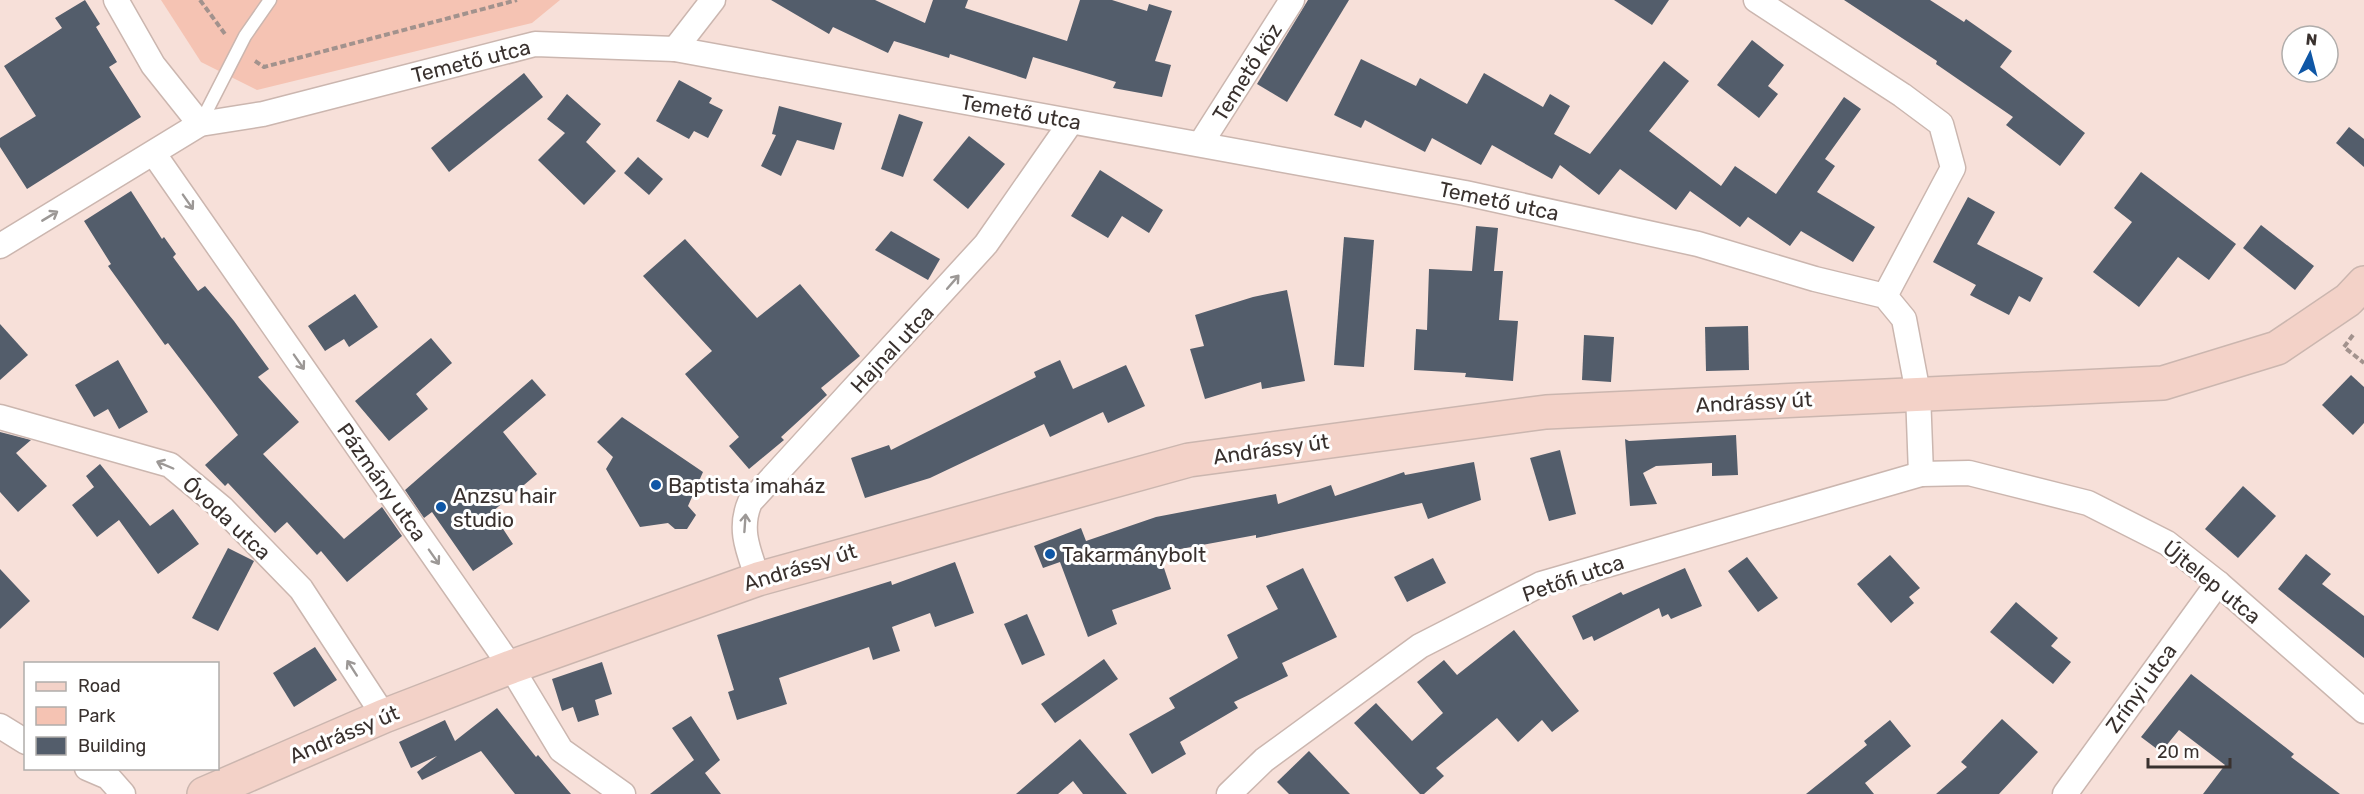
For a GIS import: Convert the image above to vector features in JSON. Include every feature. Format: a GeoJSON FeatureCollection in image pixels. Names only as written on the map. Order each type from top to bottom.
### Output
{"type":"FeatureCollection","features":[{"type":"Feature","properties":{"kind":"main road","name":"Andrássy út"},"geometry":{"type":"LineString","coordinates":[[204,794],[384,717],[511,667],[758,579],[1189,460],[1546,412],[2163,383],[2277,348],[2348,300],[2364,283]]}},
{"type":"Feature","properties":{"kind":"street"},"geometry":{"type":"LineString","coordinates":[[116,0],[153,65],[201,124]]}},
{"type":"Feature","properties":{"kind":"street"},"geometry":{"type":"LineString","coordinates":[[675,49],[713,0]]}},
{"type":"Feature","properties":{"kind":"street","name":"Temető köz"},"geometry":{"type":"LineString","coordinates":[[1201,143],[1292,0]]}},
{"type":"Feature","properties":{"kind":"street"},"geometry":{"type":"LineString","coordinates":[[1756,0],[1902,95],[1941,124],[1953,168],[1885,296],[1904,319],[1918,393],[1921,474]]}},
{"type":"Feature","properties":{"kind":"street","name":"Temető utca"},"geometry":{"type":"LineString","coordinates":[[0,246],[201,124],[262,114],[535,44],[675,49],[1071,122],[1201,143],[1465,193],[1698,244],[1815,279],[1885,296]]}},
{"type":"Feature","properties":{"kind":"street","name":"Hajnal utca"},"geometry":{"type":"LineString","coordinates":[[758,579],[745,540],[743,518],[750,502],[986,244],[1071,122]]}},
{"type":"Feature","properties":{"kind":"street","name":"Pázmány utca"},"geometry":{"type":"LineString","coordinates":[[154,154],[511,667],[561,750],[623,794]]}},
{"type":"Feature","properties":{"kind":"street","name":"Óvoda utca"},"geometry":{"type":"LineString","coordinates":[[0,417],[170,465],[222,508],[301,589],[384,717]]}},
{"type":"Feature","properties":{"kind":"street","name":"Petőfi utca"},"geometry":{"type":"LineString","coordinates":[[1229,794],[1264,760],[1420,646],[1541,584],[1921,474],[1969,473]]}},
{"type":"Feature","properties":{"kind":"street","name":"Újtelep utca"},"geometry":{"type":"LineString","coordinates":[[1969,473],[2088,503],[2167,543],[2218,583],[2364,711]]}},
{"type":"Feature","properties":{"kind":"street","name":"Zrínyi utca"},"geometry":{"type":"LineString","coordinates":[[2065,794],[2218,583]]}},
{"type":"Feature","properties":{"kind":"street"},"geometry":{"type":"LineString","coordinates":[[0,726],[24,741]]}},
{"type":"Feature","properties":{"kind":"street"},"geometry":{"type":"LineString","coordinates":[[92,770],[108,777],[123,794]]}},
{"type":"Feature","properties":{"kind":"lane"},"geometry":{"type":"LineString","coordinates":[[201,124],[238,50],[270,0]]}},
{"type":"Feature","properties":{"kind":"path"},"geometry":{"type":"LineString","coordinates":[[200,0],[238,50],[264,67],[517,0]]}},
{"type":"Feature","properties":{"kind":"path"},"geometry":{"type":"LineString","coordinates":[[2344,346],[2364,363]]}},
{"type":"Feature","properties":{"kind":"green space"},"geometry":{"type":"Polygon","coordinates":[[[161,0],[560,0],[532,23],[257,90],[201,62],[161,0]]]}},
{"type":"Feature","properties":{"kind":"building"},"geometry":{"type":"Polygon","coordinates":[[[85,0],[100,24],[96,27],[117,62],[109,67],[141,117],[27,189],[0,147],[0,138],[36,116],[4,66],[62,28],[55,18],[85,0]]]}},
{"type":"Feature","properties":{"kind":"building"},"geometry":{"type":"Polygon","coordinates":[[[771,0],[875,0],[925,23],[933,0],[968,0],[965,8],[1067,41],[1080,0],[1112,0],[1147,11],[1149,4],[1172,11],[1155,61],[1171,65],[1162,97],[1113,88],[1116,82],[1033,57],[1026,79],[950,54],[949,58],[894,41],[888,53],[833,27],[829,34],[771,0]]]}},
{"type":"Feature","properties":{"kind":"building"},"geometry":{"type":"Polygon","coordinates":[[[1308,0],[1349,0],[1287,102],[1257,84],[1308,0]]]}},
{"type":"Feature","properties":{"kind":"building"},"geometry":{"type":"Polygon","coordinates":[[[1614,0],[1669,0],[1652,25],[1614,0]]]}},
{"type":"Feature","properties":{"kind":"building"},"geometry":{"type":"Polygon","coordinates":[[[1844,0],[1930,0],[1964,22],[1966,19],[2012,51],[2000,67],[2085,133],[2060,166],[2006,125],[2013,117],[1936,64],[1937,61],[1844,0]]]}},
{"type":"Feature","properties":{"kind":"building"},"geometry":{"type":"Polygon","coordinates":[[[1752,40],[1784,65],[1768,86],[1778,94],[1759,118],[1717,85],[1752,40]]]}},
{"type":"Feature","properties":{"kind":"building"},"geometry":{"type":"Polygon","coordinates":[[[1361,59],[1416,86],[1420,78],[1467,104],[1484,73],[1543,107],[1550,94],[1570,106],[1554,134],[1590,154],[1664,61],[1689,81],[1649,131],[1721,186],[1735,166],[1776,194],[1844,97],[1861,109],[1825,159],[1835,166],[1817,192],[1875,227],[1853,262],[1801,231],[1790,246],[1748,217],[1740,227],[1690,191],[1676,210],[1620,169],[1599,195],[1560,165],[1552,179],[1492,145],[1481,165],[1432,138],[1425,152],[1365,120],[1361,128],[1334,115],[1361,59]]]}},
{"type":"Feature","properties":{"kind":"building"},"geometry":{"type":"Polygon","coordinates":[[[524,73],[543,97],[449,172],[431,148],[524,73]]]}},
{"type":"Feature","properties":{"kind":"building"},"geometry":{"type":"Polygon","coordinates":[[[679,80],[712,98],[709,103],[723,110],[708,138],[694,131],[689,139],[656,121],[679,80]]]}},
{"type":"Feature","properties":{"kind":"building"},"geometry":{"type":"Polygon","coordinates":[[[567,94],[601,124],[586,142],[616,171],[584,205],[538,160],[565,133],[547,119],[567,94]]]}},
{"type":"Feature","properties":{"kind":"building"},"geometry":{"type":"Polygon","coordinates":[[[779,106],[842,123],[834,150],[797,140],[781,176],[761,166],[776,135],[772,134],[779,106]]]}},
{"type":"Feature","properties":{"kind":"building"},"geometry":{"type":"Polygon","coordinates":[[[899,114],[923,122],[903,177],[881,169],[899,114]]]}},
{"type":"Feature","properties":{"kind":"building"},"geometry":{"type":"Polygon","coordinates":[[[2349,127],[2364,139],[2364,167],[2336,143],[2349,127]]]}},
{"type":"Feature","properties":{"kind":"building"},"geometry":{"type":"Polygon","coordinates":[[[969,136],[1005,164],[968,209],[933,180],[969,136]]]}},
{"type":"Feature","properties":{"kind":"building"},"geometry":{"type":"Polygon","coordinates":[[[638,157],[663,179],[649,195],[624,173],[638,157]]]}},
{"type":"Feature","properties":{"kind":"building"},"geometry":{"type":"Polygon","coordinates":[[[1100,170],[1163,210],[1149,233],[1122,216],[1108,238],[1071,216],[1100,170]]]}},
{"type":"Feature","properties":{"kind":"building"},"geometry":{"type":"Polygon","coordinates":[[[2141,172],[2236,244],[2209,280],[2178,257],[2139,307],[2093,272],[2132,222],[2114,208],[2141,172]]]}},
{"type":"Feature","properties":{"kind":"building"},"geometry":{"type":"Polygon","coordinates":[[[131,191],[162,239],[164,237],[176,254],[173,257],[198,291],[205,286],[269,369],[258,377],[299,422],[263,454],[344,539],[382,507],[402,536],[347,582],[321,551],[317,555],[287,522],[275,533],[228,483],[225,486],[205,465],[238,435],[168,343],[165,345],[108,266],[111,264],[84,221],[131,191]]]}},
{"type":"Feature","properties":{"kind":"building"},"geometry":{"type":"Polygon","coordinates":[[[1968,197],[1995,212],[1977,244],[2043,278],[2030,302],[2019,296],[2009,315],[1970,295],[1976,285],[1933,262],[1968,197]]]}},
{"type":"Feature","properties":{"kind":"building"},"geometry":{"type":"Polygon","coordinates":[[[2261,225],[2314,266],[2295,290],[2243,248],[2261,225]]]}},
{"type":"Feature","properties":{"kind":"building"},"geometry":{"type":"Polygon","coordinates":[[[1476,226],[1498,228],[1494,271],[1503,271],[1499,320],[1518,321],[1513,381],[1465,377],[1466,373],[1414,370],[1416,329],[1427,330],[1429,269],[1472,271],[1476,226]]]}},
{"type":"Feature","properties":{"kind":"building"},"geometry":{"type":"Polygon","coordinates":[[[891,231],[940,259],[928,280],[875,250],[891,231]]]}},
{"type":"Feature","properties":{"kind":"building"},"geometry":{"type":"Polygon","coordinates":[[[1344,237],[1374,240],[1364,367],[1334,365],[1344,237]]]}},
{"type":"Feature","properties":{"kind":"building"},"geometry":{"type":"Polygon","coordinates":[[[685,239],[757,318],[800,284],[860,356],[821,388],[827,395],[781,437],[784,440],[749,469],[729,446],[739,437],[685,374],[712,351],[643,276],[685,239]]]}},
{"type":"Feature","properties":{"kind":"building"},"geometry":{"type":"Polygon","coordinates":[[[1287,290],[1305,381],[1262,389],[1261,382],[1205,399],[1190,349],[1204,346],[1195,315],[1253,297],[1287,290]]]}},
{"type":"Feature","properties":{"kind":"building"},"geometry":{"type":"Polygon","coordinates":[[[355,294],[378,327],[349,347],[344,339],[325,351],[308,326],[355,294]]]}},
{"type":"Feature","properties":{"kind":"building"},"geometry":{"type":"Polygon","coordinates":[[[0,324],[28,355],[0,380],[0,324]]]}},
{"type":"Feature","properties":{"kind":"building"},"geometry":{"type":"Polygon","coordinates":[[[1748,326],[1749,370],[1706,371],[1705,327],[1748,326]]]}},
{"type":"Feature","properties":{"kind":"building"},"geometry":{"type":"Polygon","coordinates":[[[1584,335],[1614,337],[1611,382],[1582,380],[1584,335]]]}},
{"type":"Feature","properties":{"kind":"building"},"geometry":{"type":"Polygon","coordinates":[[[431,338],[452,363],[416,394],[428,409],[389,441],[355,401],[431,338]]]}},
{"type":"Feature","properties":{"kind":"building"},"geometry":{"type":"Polygon","coordinates":[[[118,360],[148,412],[119,429],[108,409],[94,417],[75,385],[118,360]]]}},
{"type":"Feature","properties":{"kind":"building"},"geometry":{"type":"Polygon","coordinates":[[[1060,360],[1073,389],[1126,365],[1145,406],[1108,423],[1103,412],[1050,437],[1044,424],[930,478],[865,498],[851,458],[889,445],[891,450],[1036,377],[1034,372],[1060,360]]]}},
{"type":"Feature","properties":{"kind":"building"},"geometry":{"type":"Polygon","coordinates":[[[2351,375],[2364,387],[2364,423],[2353,435],[2322,405],[2351,375]]]}},
{"type":"Feature","properties":{"kind":"building"},"geometry":{"type":"Polygon","coordinates":[[[532,379],[546,395],[503,432],[537,474],[492,512],[513,544],[473,571],[432,512],[424,518],[405,490],[532,379]]]}},
{"type":"Feature","properties":{"kind":"building","name":"Baptista imaház"},"geometry":{"type":"Polygon","coordinates":[[[622,417],[703,472],[688,506],[696,515],[687,529],[675,529],[668,523],[640,527],[606,469],[613,457],[597,442],[622,417]]]}},
{"type":"Feature","properties":{"kind":"building"},"geometry":{"type":"Polygon","coordinates":[[[0,432],[31,440],[16,453],[47,486],[18,512],[0,492],[0,432]]]}},
{"type":"Feature","properties":{"kind":"building"},"geometry":{"type":"Polygon","coordinates":[[[1736,435],[1738,475],[1712,476],[1712,463],[1656,466],[1643,473],[1657,504],[1630,506],[1625,439],[1629,441],[1736,435]]]}},
{"type":"Feature","properties":{"kind":"building"},"geometry":{"type":"Polygon","coordinates":[[[1560,450],[1576,514],[1549,521],[1530,458],[1560,450]]]}},
{"type":"Feature","properties":{"kind":"building"},"geometry":{"type":"Polygon","coordinates":[[[1474,462],[1481,500],[1428,519],[1422,503],[1256,538],[1256,535],[1159,553],[1171,589],[1112,610],[1117,624],[1088,637],[1060,562],[1043,568],[1034,546],[1081,528],[1086,541],[1156,517],[1276,494],[1278,504],[1331,485],[1335,496],[1404,472],[1405,475],[1474,462]]]}},
{"type":"Feature","properties":{"kind":"building"},"geometry":{"type":"Polygon","coordinates":[[[100,464],[150,526],[173,509],[199,544],[158,574],[119,520],[97,537],[72,505],[94,487],[86,476],[100,464]]]}},
{"type":"Feature","properties":{"kind":"building"},"geometry":{"type":"Polygon","coordinates":[[[2243,486],[2276,516],[2238,558],[2205,529],[2243,486]]]}},
{"type":"Feature","properties":{"kind":"building"},"geometry":{"type":"Polygon","coordinates":[[[228,548],[254,561],[218,631],[192,618],[228,548]]]}},
{"type":"Feature","properties":{"kind":"building"},"geometry":{"type":"Polygon","coordinates":[[[2306,554],[2331,574],[2322,584],[2364,616],[2364,658],[2278,589],[2306,554]]]}},
{"type":"Feature","properties":{"kind":"building"},"geometry":{"type":"Polygon","coordinates":[[[1890,555],[1920,588],[1909,597],[1914,603],[1891,623],[1857,584],[1890,555]]]}},
{"type":"Feature","properties":{"kind":"building"},"geometry":{"type":"Polygon","coordinates":[[[1747,557],[1778,598],[1758,612],[1728,571],[1747,557]]]}},
{"type":"Feature","properties":{"kind":"building"},"geometry":{"type":"Polygon","coordinates":[[[1433,558],[1446,583],[1407,602],[1394,577],[1433,558]]]}},
{"type":"Feature","properties":{"kind":"building"},"geometry":{"type":"Polygon","coordinates":[[[955,562],[974,613],[935,627],[930,613],[892,627],[900,651],[873,660],[869,647],[779,678],[787,704],[737,720],[728,692],[734,690],[717,635],[891,581],[892,585],[955,562]]]}},
{"type":"Feature","properties":{"kind":"building"},"geometry":{"type":"Polygon","coordinates":[[[1303,568],[1337,637],[1282,663],[1288,676],[1234,702],[1238,708],[1180,742],[1186,754],[1152,774],[1129,734],[1175,708],[1169,698],[1238,658],[1227,635],[1278,609],[1266,586],[1303,568]]]}},
{"type":"Feature","properties":{"kind":"building"},"geometry":{"type":"Polygon","coordinates":[[[1685,568],[1702,606],[1671,619],[1668,614],[1662,617],[1659,608],[1594,641],[1592,636],[1583,640],[1572,616],[1621,592],[1623,595],[1685,568]]]}},
{"type":"Feature","properties":{"kind":"building"},"geometry":{"type":"Polygon","coordinates":[[[0,569],[30,601],[0,629],[0,569]]]}},
{"type":"Feature","properties":{"kind":"building"},"geometry":{"type":"Polygon","coordinates":[[[2016,602],[2058,638],[2051,646],[2071,662],[2053,684],[1990,632],[2016,602]]]}},
{"type":"Feature","properties":{"kind":"building"},"geometry":{"type":"Polygon","coordinates":[[[1027,614],[1045,655],[1022,665],[1004,624],[1027,614]]]}},
{"type":"Feature","properties":{"kind":"building"},"geometry":{"type":"Polygon","coordinates":[[[1514,630],[1579,711],[1552,732],[1542,720],[1518,742],[1497,718],[1436,768],[1444,776],[1424,794],[1420,794],[1354,723],[1376,703],[1412,741],[1443,713],[1417,682],[1444,660],[1457,675],[1514,630]]]}},
{"type":"Feature","properties":{"kind":"building"},"geometry":{"type":"Polygon","coordinates":[[[315,647],[337,680],[294,707],[273,673],[315,647]]]}},
{"type":"Feature","properties":{"kind":"building"},"geometry":{"type":"Polygon","coordinates":[[[1104,659],[1118,679],[1055,723],[1041,704],[1104,659]]]}},
{"type":"Feature","properties":{"kind":"building"},"geometry":{"type":"Polygon","coordinates":[[[602,662],[612,694],[595,700],[599,715],[578,722],[573,707],[562,711],[552,679],[602,662]]]}},
{"type":"Feature","properties":{"kind":"building"},"geometry":{"type":"Polygon","coordinates":[[[2191,674],[2294,754],[2291,757],[2340,794],[2203,794],[2225,765],[2179,730],[2161,752],[2141,737],[2191,674]]]}},
{"type":"Feature","properties":{"kind":"building"},"geometry":{"type":"Polygon","coordinates":[[[497,708],[536,757],[538,755],[571,794],[515,794],[481,751],[422,780],[417,772],[437,756],[411,768],[399,742],[445,720],[455,741],[497,708]]]}},
{"type":"Feature","properties":{"kind":"building"},"geometry":{"type":"Polygon","coordinates":[[[691,716],[720,760],[705,773],[721,794],[650,794],[694,760],[672,728],[691,716]]]}},
{"type":"Feature","properties":{"kind":"building"},"geometry":{"type":"Polygon","coordinates":[[[2002,719],[2038,752],[1999,794],[1936,794],[1967,767],[1961,762],[2002,719]]]}},
{"type":"Feature","properties":{"kind":"building"},"geometry":{"type":"Polygon","coordinates":[[[1890,720],[1911,746],[1865,783],[1874,794],[1806,794],[1867,745],[1864,741],[1890,720]]]}},
{"type":"Feature","properties":{"kind":"building"},"geometry":{"type":"Polygon","coordinates":[[[1080,739],[1127,794],[1083,794],[1073,781],[1058,794],[1016,794],[1080,739]]]}},
{"type":"Feature","properties":{"kind":"building"},"geometry":{"type":"Polygon","coordinates":[[[1309,751],[1350,794],[1289,794],[1277,782],[1309,751]]]}},
{"type":"Feature","properties":{"kind":"place","name":"Baptista imaház"},"geometry":{"type":"Point","coordinates":[656,485]}},
{"type":"Feature","properties":{"kind":"place","name":"Anzsu hair studio"},"geometry":{"type":"Point","coordinates":[441,507]}},
{"type":"Feature","properties":{"kind":"place","name":"Takarmánybolt"},"geometry":{"type":"Point","coordinates":[1050,554]}}]}
